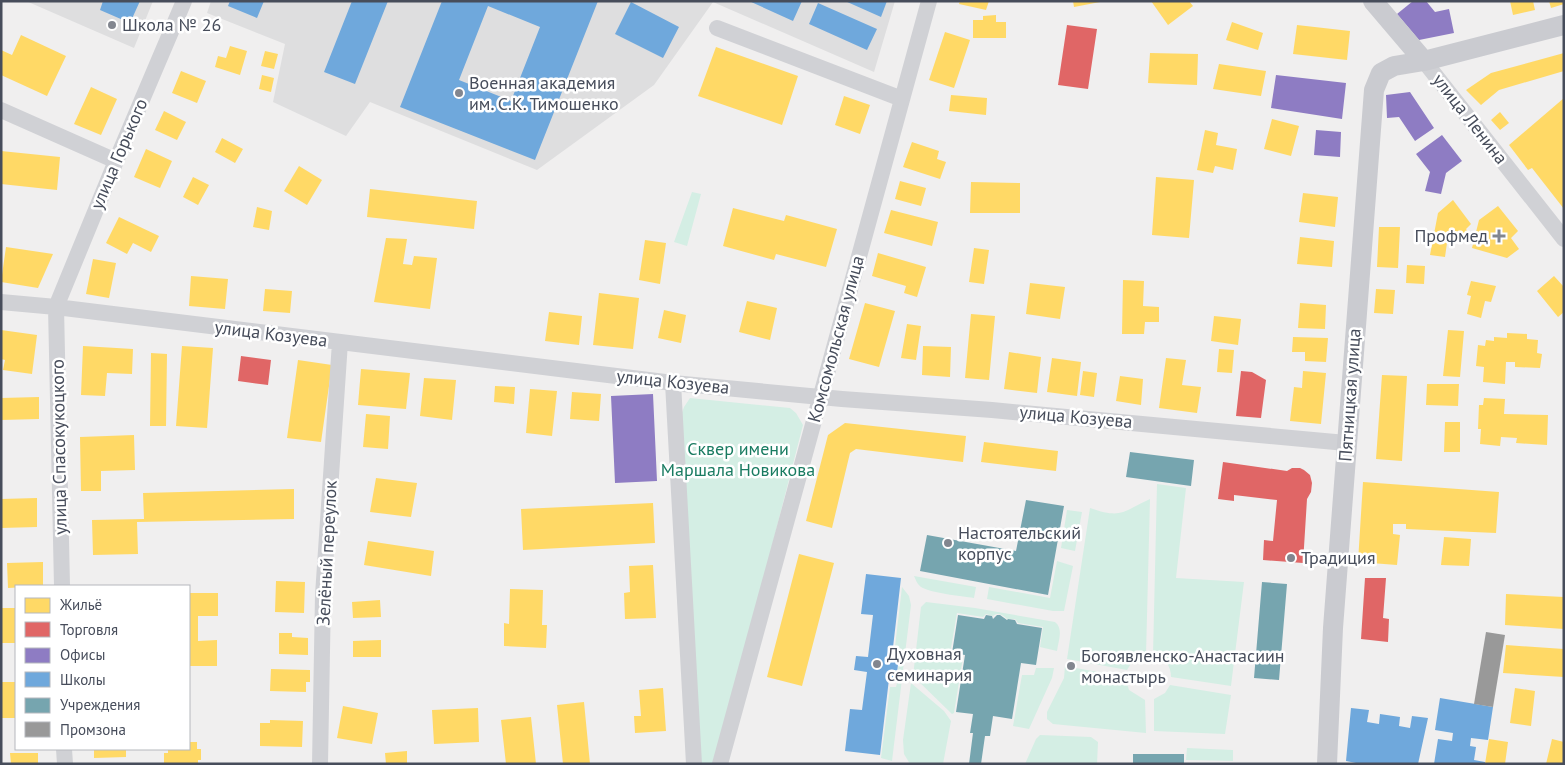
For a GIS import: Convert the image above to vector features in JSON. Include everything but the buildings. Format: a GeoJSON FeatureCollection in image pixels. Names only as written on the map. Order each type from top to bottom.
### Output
{"type":"FeatureCollection","features":[{"type":"Feature","properties":{"kind":"main road","name":"улица Ленина"},"geometry":{"type":"LineString","coordinates":[[1373,1],[1424,61]]}},
{"type":"Feature","properties":{"kind":"main road","name":"Пятницкая улица"},"geometry":{"type":"LineString","coordinates":[[1327,764],[1332,638],[1374,90],[1382,73],[1394,66],[1424,61],[1564,25]]}},
{"type":"Feature","properties":{"kind":"street","name":"улица Горького"},"geometry":{"type":"LineString","coordinates":[[56,307],[184,1]]}},
{"type":"Feature","properties":{"kind":"street","name":"Комсомольская улица"},"geometry":{"type":"LineString","coordinates":[[720,764],[929,1]]}},
{"type":"Feature","properties":{"kind":"street"},"geometry":{"type":"LineString","coordinates":[[717,28],[902,99]]}},
{"type":"Feature","properties":{"kind":"street","name":"улица Ленина"},"geometry":{"type":"LineString","coordinates":[[1424,61],[1564,239]]}},
{"type":"Feature","properties":{"kind":"street"},"geometry":{"type":"LineString","coordinates":[[1,110],[116,161]]}},
{"type":"Feature","properties":{"kind":"street","name":"улица Козуева"},"geometry":{"type":"LineString","coordinates":[[1,302],[56,307],[673,383],[1346,443]]}},
{"type":"Feature","properties":{"kind":"street","name":"улица Спасокукоцкого"},"geometry":{"type":"LineString","coordinates":[[56,307],[62,585]]}},
{"type":"Feature","properties":{"kind":"street","name":"Зелёный переулок"},"geometry":{"type":"LineString","coordinates":[[320,764],[323,595],[340,342]]}},
{"type":"Feature","properties":{"kind":"street"},"geometry":{"type":"LineString","coordinates":[[673,383],[694,764]]}},
{"type":"Feature","properties":{"kind":"street"},"geometry":{"type":"LineString","coordinates":[[64,750],[65,764]]}},
{"type":"Feature","properties":{"kind":"shaded area","name":"Школа № 26"},"geometry":{"type":"Polygon","coordinates":[[[26,1],[153,1],[134,48],[26,1]]]}},
{"type":"Feature","properties":{"kind":"shaded area","name":"Военная академия им. С.К. Тимошенко"},"geometry":{"type":"Polygon","coordinates":[[[211,1],[895,1],[874,72],[713,2],[654,85],[537,170],[370,102],[346,136],[273,102],[285,44],[207,13],[211,1]]]}},
{"type":"Feature","properties":{"kind":"green space"},"geometry":{"type":"Polygon","coordinates":[[[692,192],[701,194],[687,246],[674,242],[692,192]]]}},
{"type":"Feature","properties":{"kind":"green space","name":"Сквер имени Маршала Новикова"},"geometry":{"type":"Polygon","coordinates":[[[690,398],[790,408],[796,413],[803,425],[716,764],[699,764],[681,415],[690,398]]]}},
{"type":"Feature","properties":{"kind":"green space"},"geometry":{"type":"Polygon","coordinates":[[[1157,484],[1186,488],[1176,578],[1244,582],[1231,686],[1171,677],[1170,669],[1166,663],[1161,658],[1153,655],[1157,484]]]}},
{"type":"Feature","properties":{"kind":"green space"},"geometry":{"type":"Polygon","coordinates":[[[1150,499],[1146,655],[1133,660],[1127,670],[1067,659],[1090,508],[1116,513],[1150,499]]]}},
{"type":"Feature","properties":{"kind":"green space"},"geometry":{"type":"Polygon","coordinates":[[[1067,510],[1082,512],[1075,551],[1061,548],[1067,510]]]}},
{"type":"Feature","properties":{"kind":"green space"},"geometry":{"type":"Polygon","coordinates":[[[1057,561],[1073,566],[1064,611],[1053,611],[987,599],[989,587],[1050,598],[1057,561]]]}},
{"type":"Feature","properties":{"kind":"green space"},"geometry":{"type":"Polygon","coordinates":[[[914,576],[976,587],[974,598],[925,589],[918,585],[914,576]]]}},
{"type":"Feature","properties":{"kind":"green space"},"geometry":{"type":"Polygon","coordinates":[[[902,587],[909,596],[911,605],[903,670],[898,670],[900,656],[894,655],[902,587]]]}},
{"type":"Feature","properties":{"kind":"green space"},"geometry":{"type":"Polygon","coordinates":[[[926,602],[975,608],[1055,622],[1060,632],[1057,651],[1040,647],[1043,627],[1018,623],[1015,619],[1007,619],[999,614],[993,616],[986,614],[983,617],[957,613],[950,654],[963,657],[954,713],[952,714],[913,676],[921,607],[926,602]]]}},
{"type":"Feature","properties":{"kind":"green space"},"geometry":{"type":"Polygon","coordinates":[[[1065,666],[1125,677],[1129,690],[1145,700],[1146,733],[1053,724],[1047,719],[1047,712],[1064,678],[1065,666]]]}},
{"type":"Feature","properties":{"kind":"green space"},"geometry":{"type":"Polygon","coordinates":[[[1036,668],[1054,668],[1052,678],[1029,729],[1013,726],[1022,675],[1034,675],[1036,668]]]}},
{"type":"Feature","properties":{"kind":"green space"},"geometry":{"type":"Polygon","coordinates":[[[898,679],[902,679],[892,761],[881,758],[890,687],[896,687],[898,679]]]}},
{"type":"Feature","properties":{"kind":"green space"},"geometry":{"type":"Polygon","coordinates":[[[911,683],[944,711],[951,721],[943,764],[910,764],[904,754],[903,740],[911,683]]]}},
{"type":"Feature","properties":{"kind":"green space"},"geometry":{"type":"Polygon","coordinates":[[[1170,685],[1231,695],[1225,734],[1154,731],[1154,699],[1165,693],[1170,685]]]}},
{"type":"Feature","properties":{"kind":"green space"},"geometry":{"type":"Polygon","coordinates":[[[1040,735],[1091,737],[1098,742],[1097,764],[1025,764],[1036,739],[1040,735]]]}},
{"type":"Feature","properties":{"kind":"green space"},"geometry":{"type":"Polygon","coordinates":[[[1187,748],[1233,750],[1233,761],[1186,760],[1187,748]]]}},
{"type":"Feature","properties":{"kind":"place","name":"Школа № 26"},"geometry":{"type":"Point","coordinates":[112,25]}},
{"type":"Feature","properties":{"kind":"place","name":"Военная академия им. С.К. Тимошенко"},"geometry":{"type":"Point","coordinates":[459,93]}},
{"type":"Feature","properties":{"kind":"place","name":"Профмед"},"geometry":{"type":"Point","coordinates":[1499,236]}},
{"type":"Feature","properties":{"kind":"place","name":"Настоятельский корпус"},"geometry":{"type":"Point","coordinates":[948,543]}},
{"type":"Feature","properties":{"kind":"place","name":"Традиция"},"geometry":{"type":"Point","coordinates":[1291,558]}},
{"type":"Feature","properties":{"kind":"place","name":"Духовная семинария"},"geometry":{"type":"Point","coordinates":[877,664]}},
{"type":"Feature","properties":{"kind":"place","name":"Богоявленско-Анастасиин монастырь"},"geometry":{"type":"Point","coordinates":[1071,666]}}]}
